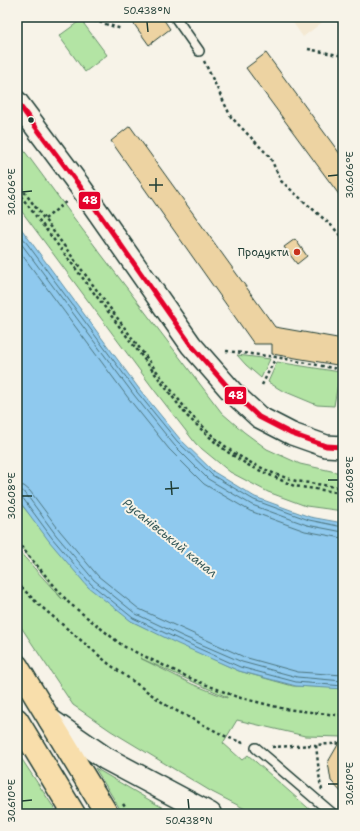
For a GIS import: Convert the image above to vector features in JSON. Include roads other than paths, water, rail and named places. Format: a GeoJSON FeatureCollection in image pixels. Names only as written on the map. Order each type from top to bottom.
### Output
{"type":"FeatureCollection","features":[{"type":"Feature","properties":{"kind":"highway"},"geometry":{"type":"LineString","coordinates":[[17,666],[107,814]]}},
{"type":"Feature","properties":{"kind":"highway"},"geometry":{"type":"LineString","coordinates":[[17,720],[74,814]]}},
{"type":"Feature","properties":{"kind":"main road"},"geometry":{"type":"LineString","coordinates":[[50,720],[105,758],[210,814]]}},
{"type":"Feature","properties":{"kind":"street"},"geometry":{"type":"LineString","coordinates":[[17,102],[78,185],[191,345],[233,393],[259,417],[292,434],[326,446],[343,447]]}},
{"type":"Feature","properties":{"kind":"lane"},"geometry":{"type":"LineString","coordinates":[[175,17],[199,51]]}},
{"type":"Feature","properties":{"kind":"lane"},"geometry":{"type":"LineString","coordinates":[[256,748],[333,814]]}},
{"type":"Feature","properties":{"kind":"water","name":"Русанівський канал"},"geometry":{"type":"Polygon","coordinates":[[[17,223],[140,390],[180,439],[214,472],[255,497],[310,517],[343,523],[343,689],[296,686],[239,671],[131,621],[88,587],[49,541],[17,498],[17,223]]]}},
{"type":"Feature","properties":{"kind":"place","name":"Продукти"},"geometry":{"type":"Point","coordinates":[297,252]}}]}
